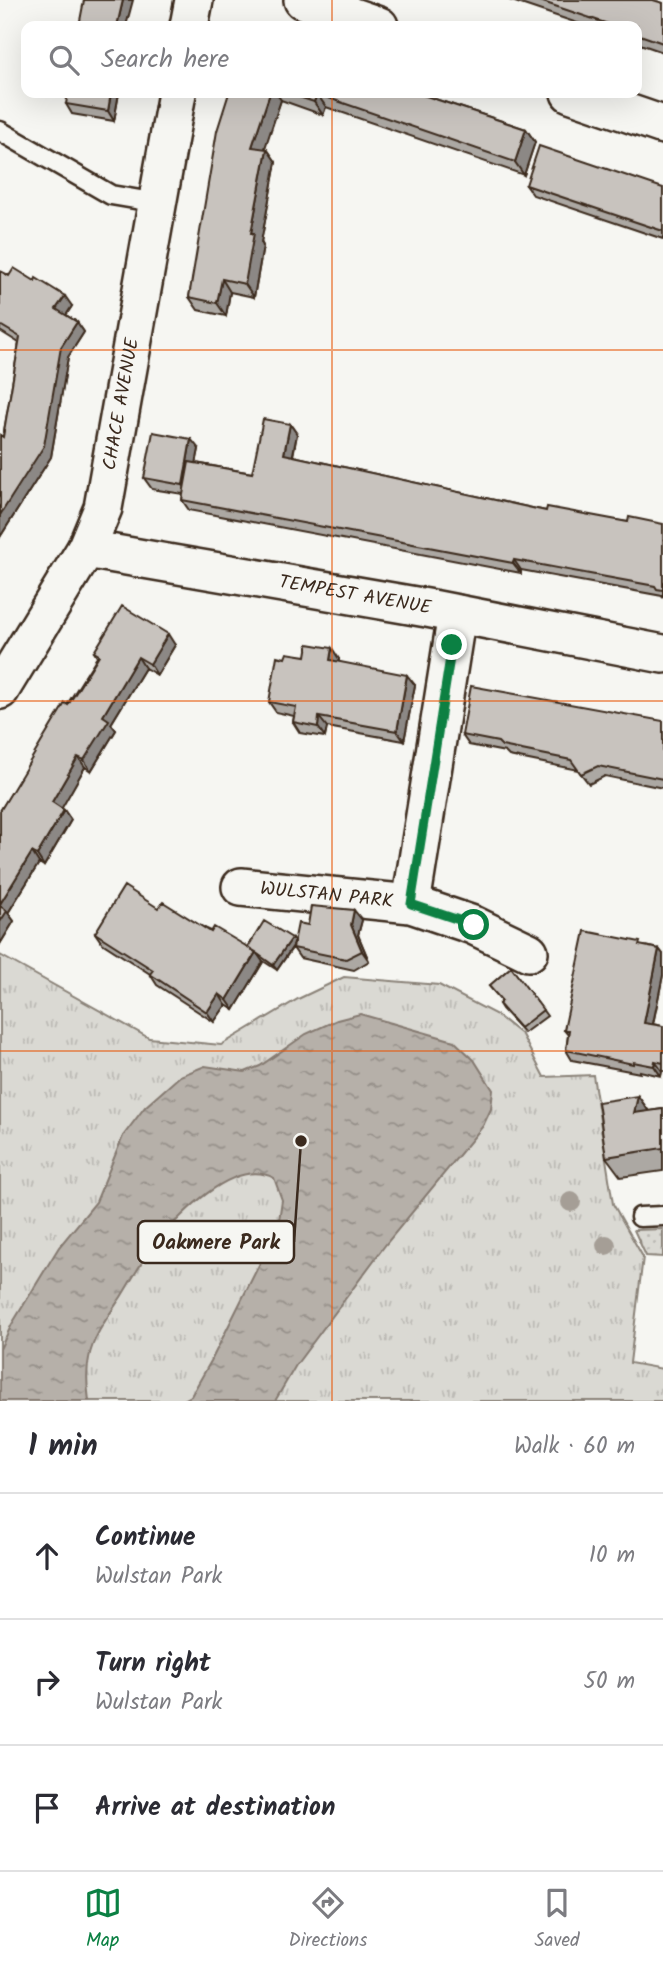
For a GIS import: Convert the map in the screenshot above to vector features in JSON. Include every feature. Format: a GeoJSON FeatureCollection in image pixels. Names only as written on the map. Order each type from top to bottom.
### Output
{"type":"FeatureCollection","features":[{"type":"Feature","properties":{"kind":"street"},"geometry":{"type":"LineString","coordinates":[[190,21],[194,0]]}},
{"type":"Feature","properties":{"kind":"street"},"geometry":{"type":"LineString","coordinates":[[303,0],[364,21]]}},
{"type":"Feature","properties":{"kind":"street","name":"CHACE AVENUE"},"geometry":{"type":"LineString","coordinates":[[0,690],[86,549],[103,508],[176,98]]}},
{"type":"Feature","properties":{"kind":"street"},"geometry":{"type":"LineString","coordinates":[[585,98],[663,125]]}},
{"type":"Feature","properties":{"kind":"street","name":"TEMPEST AVENUE"},"geometry":{"type":"LineString","coordinates":[[86,549],[457,614],[663,654]]}},
{"type":"Feature","properties":{"kind":"street","name":"WULSTAN PARK"},"geometry":{"type":"LineString","coordinates":[[411,904],[457,614]]}},
{"type":"Feature","properties":{"kind":"street","name":"WULSTAN PARK"},"geometry":{"type":"LineString","coordinates":[[241,887],[411,904],[474,925],[529,952]]}},
{"type":"Feature","properties":{"kind":"lane"},"geometry":{"type":"LineString","coordinates":[[0,131],[111,195],[158,203]]}},
{"type":"Feature","properties":{"kind":"lane"},"geometry":{"type":"LineString","coordinates":[[640,1217],[663,1216]]}},
{"type":"Feature","properties":{"kind":"green space"},"geometry":{"type":"Polygon","coordinates":[[[0,955],[149,1038],[221,1045],[298,999],[344,977],[439,985],[497,1015],[522,1035],[544,1077],[593,1075],[613,1204],[643,1257],[630,1363],[663,1369],[663,1401],[0,1401],[0,955]]]}},
{"type":"Feature","properties":{"kind":"green space"},"geometry":{"type":"Polygon","coordinates":[[[663,1229],[663,1257],[646,1256],[634,1230],[663,1229]]]}},
{"type":"Feature","properties":{"kind":"water"},"geometry":{"type":"Polygon","coordinates":[[[360,1014],[454,1041],[474,1060],[493,1090],[491,1109],[483,1126],[386,1244],[296,1365],[275,1401],[182,1401],[191,1396],[211,1361],[278,1227],[282,1200],[274,1178],[258,1173],[241,1175],[207,1193],[176,1221],[149,1253],[94,1342],[87,1369],[89,1401],[0,1401],[0,1349],[12,1324],[59,1247],[96,1202],[123,1136],[145,1107],[180,1076],[205,1066],[245,1072],[260,1066],[306,1034],[337,1020],[360,1014]]]}},
{"type":"Feature","properties":{"kind":"building"},"geometry":{"type":"Polygon","coordinates":[[[84,0],[123,0],[118,21],[80,21],[84,0]]]}},
{"type":"Feature","properties":{"kind":"building"},"geometry":{"type":"Polygon","coordinates":[[[537,0],[653,0],[663,3],[663,43],[642,36],[642,21],[599,21],[537,0]]]}},
{"type":"Feature","properties":{"kind":"building"},"geometry":{"type":"Polygon","coordinates":[[[67,98],[110,98],[108,111],[66,104],[67,98]]]}},
{"type":"Feature","properties":{"kind":"building"},"geometry":{"type":"Polygon","coordinates":[[[227,98],[268,98],[252,147],[267,149],[251,233],[254,233],[245,284],[222,279],[217,303],[189,297],[217,131],[227,98]]]}},
{"type":"Feature","properties":{"kind":"building"},"geometry":{"type":"Polygon","coordinates":[[[329,98],[432,98],[526,129],[515,162],[329,98]]]}},
{"type":"Feature","properties":{"kind":"building"},"geometry":{"type":"Polygon","coordinates":[[[539,146],[663,188],[663,231],[526,185],[539,146]]]}},
{"type":"Feature","properties":{"kind":"building"},"geometry":{"type":"Polygon","coordinates":[[[14,268],[65,296],[56,309],[77,322],[61,347],[44,446],[0,515],[0,435],[3,437],[20,337],[0,325],[0,271],[9,276],[14,268]]]}},
{"type":"Feature","properties":{"kind":"building"},"geometry":{"type":"Polygon","coordinates":[[[263,419],[290,424],[284,454],[546,511],[547,507],[628,522],[629,517],[663,524],[663,590],[655,586],[514,560],[513,563],[182,500],[189,462],[252,473],[263,419]]]}},
{"type":"Feature","properties":{"kind":"building"},"geometry":{"type":"Polygon","coordinates":[[[153,432],[191,439],[183,485],[144,478],[153,432]]]}},
{"type":"Feature","properties":{"kind":"building"},"geometry":{"type":"Polygon","coordinates":[[[122,606],[168,634],[150,664],[138,657],[103,716],[109,720],[84,760],[78,757],[52,802],[64,810],[37,855],[32,852],[0,904],[0,811],[65,703],[68,705],[99,655],[94,652],[122,606]]]}},
{"type":"Feature","properties":{"kind":"building"},"geometry":{"type":"Polygon","coordinates":[[[308,644],[332,648],[330,660],[407,675],[397,731],[319,717],[318,727],[293,722],[296,707],[269,702],[277,656],[285,658],[287,653],[306,656],[308,644]]]}},
{"type":"Feature","properties":{"kind":"building"},"geometry":{"type":"Polygon","coordinates":[[[471,686],[663,721],[663,779],[598,766],[581,774],[571,760],[462,735],[471,686]]]}},
{"type":"Feature","properties":{"kind":"building"},"geometry":{"type":"Polygon","coordinates":[[[124,886],[158,908],[163,902],[211,932],[214,927],[256,952],[227,1000],[219,994],[207,1012],[150,974],[153,970],[95,933],[124,886]]]}},
{"type":"Feature","properties":{"kind":"building"},"geometry":{"type":"Polygon","coordinates":[[[0,906],[7,911],[0,922],[0,906]]]}},
{"type":"Feature","properties":{"kind":"building"},"geometry":{"type":"Polygon","coordinates":[[[311,906],[354,910],[351,925],[362,951],[346,959],[293,948],[298,923],[308,925],[311,906]]]}},
{"type":"Feature","properties":{"kind":"building"},"geometry":{"type":"Polygon","coordinates":[[[264,921],[292,938],[273,965],[248,947],[264,921]]]}},
{"type":"Feature","properties":{"kind":"building"},"geometry":{"type":"Polygon","coordinates":[[[585,931],[640,942],[639,945],[659,949],[644,1023],[663,1026],[663,1063],[655,1061],[654,1066],[633,1064],[566,1050],[569,1030],[564,1030],[585,931]]]}},
{"type":"Feature","properties":{"kind":"building"},"geometry":{"type":"Polygon","coordinates":[[[511,967],[543,1010],[520,1028],[499,1004],[502,1001],[489,986],[511,967]]]}},
{"type":"Feature","properties":{"kind":"building"},"geometry":{"type":"Polygon","coordinates":[[[638,1096],[634,1113],[663,1109],[663,1148],[606,1157],[598,1102],[638,1096]]]}},
{"type":"Feature","properties":{"kind":"place","name":"Oakmere Park"},"geometry":{"type":"Point","coordinates":[301,1141]}},
{"type":"Feature","properties":{"kind":"route"},"geometry":{"type":"LineString","coordinates":[[452,645],[411,904],[474,925]]}}]}
